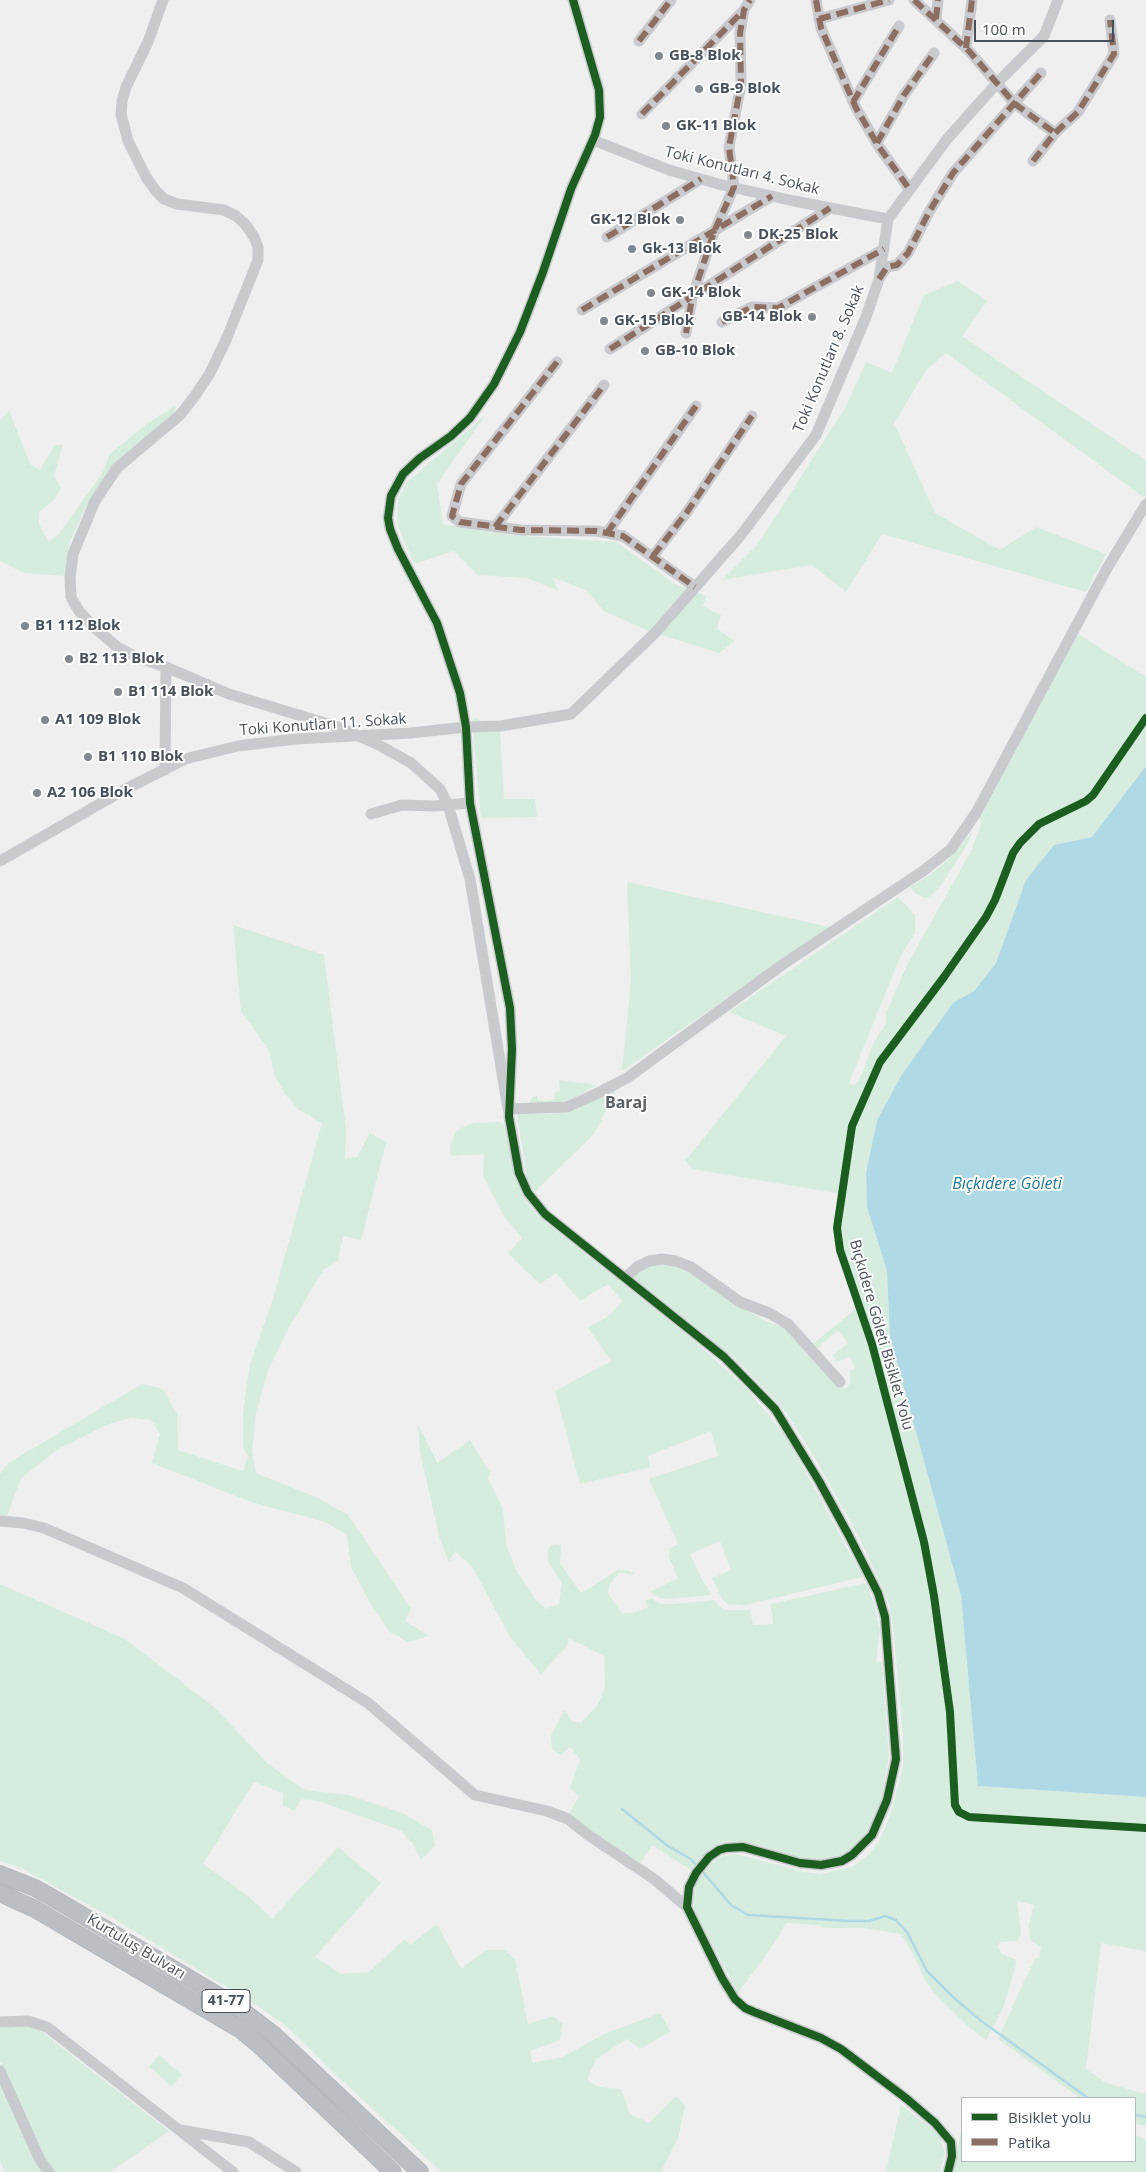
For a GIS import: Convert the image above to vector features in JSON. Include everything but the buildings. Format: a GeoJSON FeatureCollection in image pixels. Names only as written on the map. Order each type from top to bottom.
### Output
{"type":"FeatureCollection","features":[{"type":"Feature","properties":{"kind":"highway","name":"Kurtuluş Bulvarı"},"geometry":{"type":"LineString","coordinates":[[0,1874],[35,1888],[243,2011],[274,2035],[420,2172]]}},
{"type":"Feature","properties":{"kind":"highway","name":"Kurtuluş Bulvarı"},"geometry":{"type":"LineString","coordinates":[[0,1893],[35,1910],[241,2030],[393,2172]]}},
{"type":"Feature","properties":{"kind":"street"},"geometry":{"type":"LineString","coordinates":[[163,0],[148,42],[126,87],[122,101],[121,114],[128,141],[146,177],[164,199],[177,204],[224,210],[245,224],[258,247],[258,260],[226,340],[210,373],[195,396],[180,415],[117,468],[95,501],[73,554],[70,578],[71,597],[79,611],[95,628],[116,646],[136,657],[166,667],[229,694],[296,713],[358,736],[410,763],[440,789],[448,805],[464,856],[478,918],[513,1144],[520,1172],[528,1193],[545,1214],[724,1357],[775,1409],[819,1481],[871,1579],[879,1598],[886,1628],[896,1759],[887,1800],[872,1835],[852,1855],[842,1861],[821,1865],[800,1864],[743,1847],[726,1848],[709,1857],[696,1873],[689,1887],[687,1907]]}},
{"type":"Feature","properties":{"kind":"street"},"geometry":{"type":"LineString","coordinates":[[508,1109],[512,1049],[510,1008],[470,803],[466,727],[460,693],[445,642],[390,529],[388,518],[391,496],[403,474],[470,418],[494,384],[520,332],[544,272],[571,189],[600,118],[599,90],[573,0]]}},
{"type":"Feature","properties":{"kind":"street"},"geometry":{"type":"LineString","coordinates":[[639,41],[671,0]]}},
{"type":"Feature","properties":{"kind":"street"},"geometry":{"type":"LineString","coordinates":[[816,0],[821,28],[853,102],[876,143],[910,190]]}},
{"type":"Feature","properties":{"kind":"street"},"geometry":{"type":"LineString","coordinates":[[819,19],[889,0]]}},
{"type":"Feature","properties":{"kind":"street"},"geometry":{"type":"LineString","coordinates":[[914,0],[966,48],[1015,104],[1055,133]]}},
{"type":"Feature","properties":{"kind":"street"},"geometry":{"type":"LineString","coordinates":[[936,19],[938,0]]}},
{"type":"Feature","properties":{"kind":"street"},"geometry":{"type":"LineString","coordinates":[[966,48],[972,0]]}},
{"type":"Feature","properties":{"kind":"street","name":"Toki Konutları 8. Sokak"},"geometry":{"type":"LineString","coordinates":[[466,727],[501,726],[571,714],[655,633],[741,535],[816,435],[866,317],[879,279],[888,219],[948,138],[997,83],[1044,36],[1058,0]]}},
{"type":"Feature","properties":{"kind":"street"},"geometry":{"type":"LineString","coordinates":[[642,114],[747,5]]}},
{"type":"Feature","properties":{"kind":"street"},"geometry":{"type":"LineString","coordinates":[[686,333],[692,298],[714,232],[734,187],[729,147],[741,84],[740,33],[747,5]]}},
{"type":"Feature","properties":{"kind":"street"},"geometry":{"type":"LineString","coordinates":[[1033,161],[1055,133],[1078,112],[1114,54],[1110,20]]}},
{"type":"Feature","properties":{"kind":"street"},"geometry":{"type":"LineString","coordinates":[[853,102],[899,26]]}},
{"type":"Feature","properties":{"kind":"street"},"geometry":{"type":"LineString","coordinates":[[876,143],[904,95],[934,53]]}},
{"type":"Feature","properties":{"kind":"street"},"geometry":{"type":"LineString","coordinates":[[879,279],[887,267],[896,265],[908,253],[929,212],[953,173],[1041,73]]}},
{"type":"Feature","properties":{"kind":"street","name":"Toki Konutları 4. Sokak"},"geometry":{"type":"LineString","coordinates":[[592,140],[669,170],[701,179],[772,196],[888,219]]}},
{"type":"Feature","properties":{"kind":"street"},"geometry":{"type":"LineString","coordinates":[[607,238],[701,179]]}},
{"type":"Feature","properties":{"kind":"street"},"geometry":{"type":"LineString","coordinates":[[582,310],[772,196]]}},
{"type":"Feature","properties":{"kind":"street"},"geometry":{"type":"LineString","coordinates":[[610,349],[830,208]]}},
{"type":"Feature","properties":{"kind":"street"},"geometry":{"type":"LineString","coordinates":[[722,322],[752,307],[778,308],[884,249]]}},
{"type":"Feature","properties":{"kind":"street"},"geometry":{"type":"LineString","coordinates":[[557,362],[461,484],[452,516],[460,522],[520,530],[606,533],[623,536],[695,587]]}},
{"type":"Feature","properties":{"kind":"street"},"geometry":{"type":"LineString","coordinates":[[496,527],[604,385]]}},
{"type":"Feature","properties":{"kind":"street"},"geometry":{"type":"LineString","coordinates":[[606,533],[696,406]]}},
{"type":"Feature","properties":{"kind":"street"},"geometry":{"type":"LineString","coordinates":[[653,556],[687,512],[752,416]]}},
{"type":"Feature","properties":{"kind":"street"},"geometry":{"type":"LineString","coordinates":[[508,1109],[567,1107],[626,1078],[775,970],[951,849],[976,812],[1099,583],[1146,504]]}},
{"type":"Feature","properties":{"kind":"street"},"geometry":{"type":"LineString","coordinates":[[165,770],[166,667]]}},
{"type":"Feature","properties":{"kind":"street","name":"Toki Konutları 11. Sokak"},"geometry":{"type":"LineString","coordinates":[[0,861],[185,759],[238,746],[296,739],[411,733],[466,727]]}},
{"type":"Feature","properties":{"kind":"street"},"geometry":{"type":"LineString","coordinates":[[371,814],[402,805],[470,803]]}},
{"type":"Feature","properties":{"kind":"street"},"geometry":{"type":"LineString","coordinates":[[624,1278],[637,1267],[650,1261],[662,1259],[676,1261],[691,1267],[740,1302],[769,1313],[788,1324],[840,1382]]}},
{"type":"Feature","properties":{"kind":"street"},"geometry":{"type":"LineString","coordinates":[[0,1522],[23,1523],[44,1528],[192,1593],[368,1703],[475,1795],[547,1811],[568,1819],[588,1835],[654,1878],[687,1907],[734,1999],[745,2008],[799,2028],[834,2046],[910,2102],[935,2123],[951,2142],[952,2156],[948,2172]]}},
{"type":"Feature","properties":{"kind":"street"},"geometry":{"type":"LineString","coordinates":[[0,2022],[28,2020],[47,2027],[233,2172]]}},
{"type":"Feature","properties":{"kind":"street"},"geometry":{"type":"LineString","coordinates":[[0,2071],[40,2160],[49,2172]]}},
{"type":"Feature","properties":{"kind":"street"},"geometry":{"type":"LineString","coordinates":[[178,2130],[249,2142],[296,2172]]}},
{"type":"Feature","properties":{"kind":"green space"},"geometry":{"type":"Polygon","coordinates":[[[958,281],[987,301],[962,336],[1146,461],[1145,498],[946,353],[927,369],[894,423],[935,513],[1000,550],[1036,527],[1106,554],[1086,592],[882,534],[846,592],[812,565],[722,580],[758,544],[846,406],[866,362],[892,373],[924,295],[958,281]]]}},
{"type":"Feature","properties":{"kind":"green space"},"geometry":{"type":"Polygon","coordinates":[[[175,406],[175,413],[115,463],[84,510],[70,542],[65,576],[24,573],[0,561],[0,421],[9,410],[30,464],[40,470],[54,446],[63,444],[54,476],[61,488],[55,499],[39,512],[39,524],[49,542],[58,535],[102,474],[110,454],[149,422],[175,406]]]}},
{"type":"Feature","properties":{"kind":"green space"},"geometry":{"type":"Polygon","coordinates":[[[485,416],[437,484],[443,524],[510,535],[616,542],[675,584],[706,596],[703,606],[721,615],[717,629],[735,641],[719,653],[646,630],[604,611],[586,590],[552,577],[559,591],[527,578],[478,575],[454,551],[414,564],[398,526],[397,509],[399,498],[407,482],[485,416]]]}},
{"type":"Feature","properties":{"kind":"green space"},"geometry":{"type":"Polygon","coordinates":[[[1077,633],[1146,677],[1146,766],[1092,837],[1054,845],[1017,905],[996,963],[974,991],[966,995],[901,1076],[877,1119],[866,1173],[867,1207],[887,1271],[890,1337],[961,1596],[978,1786],[1146,1797],[1146,1951],[1101,1943],[1086,2069],[1106,2083],[1146,2094],[1146,2126],[1136,2124],[1136,2097],[1079,2097],[998,2039],[1026,1977],[1036,1958],[1039,1958],[1041,1946],[1032,1942],[1030,1938],[1029,1925],[1034,1905],[1017,1901],[1021,1934],[1017,1941],[1000,1942],[998,1947],[1001,1953],[1016,1960],[1016,1965],[1003,2008],[986,2040],[970,2028],[939,1998],[926,1982],[901,1934],[864,1928],[825,1928],[818,1925],[786,1923],[773,1945],[738,1993],[695,1911],[693,1900],[697,1881],[713,1862],[722,1856],[736,1854],[804,1872],[822,1874],[854,1866],[869,1854],[880,1840],[891,1813],[903,1767],[903,1736],[893,1625],[889,1603],[859,1537],[787,1413],[738,1361],[633,1277],[651,1265],[663,1263],[687,1268],[746,1310],[763,1320],[783,1327],[795,1336],[837,1384],[846,1389],[850,1383],[850,1371],[855,1369],[850,1357],[836,1362],[833,1355],[848,1343],[838,1330],[818,1349],[814,1343],[859,1306],[840,1250],[838,1236],[842,1194],[692,1169],[686,1160],[786,1036],[729,1012],[898,897],[915,915],[915,933],[901,955],[849,1083],[854,1086],[862,1074],[874,1042],[886,1024],[886,1013],[907,965],[970,853],[981,825],[980,818],[1077,633]]]}},
{"type":"Feature","properties":{"kind":"green space"},"geometry":{"type":"Polygon","coordinates":[[[475,718],[500,730],[504,799],[535,799],[537,817],[481,818],[472,721],[475,718]]]}},
{"type":"Feature","properties":{"kind":"green space"},"geometry":{"type":"Polygon","coordinates":[[[971,833],[969,841],[943,883],[931,896],[925,898],[915,893],[910,887],[948,860],[971,833]]]}},
{"type":"Feature","properties":{"kind":"green space"},"geometry":{"type":"Polygon","coordinates":[[[627,882],[829,927],[622,1071],[631,981],[627,882]]]}},
{"type":"Feature","properties":{"kind":"green space"},"geometry":{"type":"Polygon","coordinates":[[[233,925],[324,955],[346,1129],[345,1158],[357,1157],[370,1133],[386,1142],[361,1240],[343,1236],[338,1261],[323,1270],[287,1331],[268,1371],[256,1412],[252,1452],[256,1473],[318,1498],[348,1515],[411,1609],[405,1621],[429,1636],[408,1642],[390,1632],[369,1601],[351,1567],[347,1535],[325,1522],[251,1502],[152,1463],[160,1434],[151,1420],[130,1418],[106,1425],[57,1450],[21,1478],[7,1516],[0,1515],[0,1474],[8,1463],[142,1384],[163,1389],[177,1414],[178,1450],[243,1471],[248,1456],[243,1447],[243,1413],[250,1364],[272,1302],[322,1123],[299,1110],[285,1094],[275,1076],[268,1048],[241,1012],[233,925]]]}},
{"type":"Feature","properties":{"kind":"green space"},"geometry":{"type":"Polygon","coordinates":[[[559,1080],[597,1085],[574,1098],[555,1104],[529,1103],[533,1097],[537,1096],[538,1101],[555,1100],[555,1092],[560,1091],[559,1080]]]}},
{"type":"Feature","properties":{"kind":"green space"},"geometry":{"type":"Polygon","coordinates":[[[616,1090],[595,1133],[535,1192],[527,1178],[517,1114],[552,1114],[578,1108],[616,1090]]]}},
{"type":"Feature","properties":{"kind":"green space"},"geometry":{"type":"Polygon","coordinates":[[[499,1122],[504,1124],[516,1179],[524,1198],[537,1215],[692,1339],[746,1388],[787,1438],[863,1577],[744,1605],[728,1604],[722,1599],[712,1578],[731,1570],[720,1541],[690,1554],[700,1576],[712,1595],[667,1599],[660,1598],[650,1592],[678,1578],[669,1557],[670,1549],[678,1544],[649,1479],[718,1456],[711,1431],[648,1456],[650,1467],[580,1484],[555,1391],[611,1361],[588,1328],[610,1315],[622,1301],[608,1284],[580,1301],[556,1273],[540,1284],[508,1253],[522,1238],[504,1216],[483,1176],[484,1154],[451,1156],[450,1145],[456,1132],[463,1127],[474,1123],[499,1122]]]}},
{"type":"Feature","properties":{"kind":"green space"},"geometry":{"type":"Polygon","coordinates":[[[418,1424],[437,1463],[470,1440],[490,1473],[488,1478],[503,1509],[506,1544],[515,1568],[535,1599],[546,1609],[559,1604],[562,1583],[548,1561],[548,1549],[553,1544],[561,1545],[560,1563],[581,1593],[618,1570],[630,1571],[635,1574],[619,1573],[609,1585],[608,1593],[622,1613],[632,1613],[648,1607],[645,1601],[651,1598],[660,1604],[714,1600],[724,1610],[750,1610],[753,1625],[773,1624],[771,1604],[866,1583],[880,1629],[876,1661],[882,1662],[889,1758],[880,1805],[863,1838],[850,1851],[839,1857],[821,1860],[807,1860],[755,1844],[727,1841],[711,1848],[691,1870],[652,1845],[640,1863],[585,1828],[569,1814],[579,1796],[570,1788],[580,1759],[570,1747],[561,1755],[552,1749],[551,1736],[564,1710],[572,1721],[581,1723],[598,1705],[605,1686],[604,1656],[569,1638],[567,1646],[541,1674],[510,1637],[473,1568],[455,1551],[449,1562],[439,1536],[420,1452],[418,1424]]]}},
{"type":"Feature","properties":{"kind":"green space"},"geometry":{"type":"Polygon","coordinates":[[[0,1584],[125,1639],[214,1707],[267,1763],[305,1790],[348,1795],[402,1813],[432,1830],[435,1846],[421,1860],[413,1844],[400,1830],[318,1801],[301,1799],[294,1811],[283,1805],[283,1793],[254,1782],[203,1864],[247,1895],[272,1919],[338,1847],[381,1883],[315,1957],[342,1974],[369,1972],[405,1939],[410,1945],[437,1924],[461,1969],[486,1950],[504,1950],[515,1959],[528,2024],[554,2016],[562,2024],[560,2040],[530,2051],[532,2063],[563,2057],[604,2034],[661,2013],[670,2032],[640,2049],[627,2039],[595,2060],[587,2080],[599,2087],[621,2089],[630,2114],[649,2123],[676,2096],[685,2106],[678,2138],[661,2172],[442,2172],[335,2074],[290,2029],[261,2008],[113,1918],[19,1867],[0,1861],[0,1584]]]}},
{"type":"Feature","properties":{"kind":"green space"},"geometry":{"type":"Polygon","coordinates":[[[24,2026],[35,2028],[43,2033],[169,2131],[110,2172],[54,2172],[44,2160],[0,2061],[0,2027],[24,2026]]]}},
{"type":"Feature","properties":{"kind":"green space"},"geometry":{"type":"Polygon","coordinates":[[[159,2055],[182,2075],[172,2086],[149,2067],[159,2055]]]}},
{"type":"Feature","properties":{"kind":"green space"},"geometry":{"type":"Polygon","coordinates":[[[0,2079],[43,2172],[6,2172],[3,2167],[0,2160],[0,2079]]]}},
{"type":"Feature","properties":{"kind":"green space"},"geometry":{"type":"Polygon","coordinates":[[[901,2105],[939,2134],[945,2152],[940,2172],[886,2172],[901,2105]]]}},
{"type":"Feature","properties":{"kind":"green space"},"geometry":{"type":"Polygon","coordinates":[[[961,2131],[961,2162],[1136,2162],[1136,2135],[1146,2139],[1146,2172],[953,2172],[961,2131]]]}},
{"type":"Feature","properties":{"kind":"water","name":"Bıçkıdere Göleti"},"geometry":{"type":"Polygon","coordinates":[[[1146,766],[1146,1797],[978,1786],[961,1596],[890,1337],[887,1271],[867,1207],[866,1173],[877,1120],[901,1076],[953,1003],[974,991],[996,963],[1026,880],[1054,845],[1092,837],[1146,766]]]}},
{"type":"Feature","properties":{"kind":"waterway"},"geometry":{"type":"LineString","coordinates":[[622,1809],[668,1846],[691,1859],[696,1865]]}},
{"type":"Feature","properties":{"kind":"waterway"},"geometry":{"type":"LineString","coordinates":[[702,1871],[731,1905],[748,1915],[850,1921],[869,1921],[885,1916],[896,1920],[907,1932],[927,1971],[953,1997],[980,2020],[1087,2097]]}},
{"type":"Feature","properties":{"kind":"waterway"},"geometry":{"type":"LineString","coordinates":[[1136,2115],[1146,2117]]}},
{"type":"Feature","properties":{"kind":"marked path"},"geometry":{"type":"LineString","coordinates":[[639,41],[671,0]]}},
{"type":"Feature","properties":{"kind":"marked path"},"geometry":{"type":"LineString","coordinates":[[686,333],[692,298],[714,232],[734,187],[729,147],[741,84],[740,33],[744,10],[750,0]]}},
{"type":"Feature","properties":{"kind":"marked path"},"geometry":{"type":"LineString","coordinates":[[816,0],[821,28],[856,108],[879,147],[910,190]]}},
{"type":"Feature","properties":{"kind":"marked path"},"geometry":{"type":"LineString","coordinates":[[819,19],[889,0]]}},
{"type":"Feature","properties":{"kind":"marked path"},"geometry":{"type":"LineString","coordinates":[[914,0],[969,51],[1015,104],[1055,133]]}},
{"type":"Feature","properties":{"kind":"marked path"},"geometry":{"type":"LineString","coordinates":[[936,19],[938,0]]}},
{"type":"Feature","properties":{"kind":"marked path"},"geometry":{"type":"LineString","coordinates":[[966,48],[972,0]]}},
{"type":"Feature","properties":{"kind":"marked path"},"geometry":{"type":"LineString","coordinates":[[642,114],[744,10]]}},
{"type":"Feature","properties":{"kind":"marked path"},"geometry":{"type":"LineString","coordinates":[[1033,161],[1055,133],[1078,112],[1114,54],[1110,20]]}},
{"type":"Feature","properties":{"kind":"marked path"},"geometry":{"type":"LineString","coordinates":[[853,102],[899,26]]}},
{"type":"Feature","properties":{"kind":"marked path"},"geometry":{"type":"LineString","coordinates":[[877,143],[904,95],[934,53]]}},
{"type":"Feature","properties":{"kind":"marked path"},"geometry":{"type":"LineString","coordinates":[[879,279],[887,267],[897,265],[908,253],[929,212],[953,173],[1041,73]]}},
{"type":"Feature","properties":{"kind":"marked path"},"geometry":{"type":"LineString","coordinates":[[607,237],[701,179]]}},
{"type":"Feature","properties":{"kind":"marked path"},"geometry":{"type":"LineString","coordinates":[[582,310],[772,196]]}},
{"type":"Feature","properties":{"kind":"marked path"},"geometry":{"type":"LineString","coordinates":[[610,349],[830,208]]}},
{"type":"Feature","properties":{"kind":"marked path"},"geometry":{"type":"LineString","coordinates":[[722,322],[752,307],[778,308],[884,249]]}},
{"type":"Feature","properties":{"kind":"marked path"},"geometry":{"type":"LineString","coordinates":[[557,362],[461,484],[452,516],[460,522],[521,530],[596,531],[623,536],[695,587]]}},
{"type":"Feature","properties":{"kind":"marked path"},"geometry":{"type":"LineString","coordinates":[[495,527],[604,385]]}},
{"type":"Feature","properties":{"kind":"marked path"},"geometry":{"type":"LineString","coordinates":[[607,533],[696,406]]}},
{"type":"Feature","properties":{"kind":"marked path"},"geometry":{"type":"LineString","coordinates":[[653,556],[687,512],[752,416]]}},
{"type":"Feature","properties":{"kind":"cycle path"},"geometry":{"type":"LineString","coordinates":[[573,0],[599,90],[600,117],[595,135],[571,189],[543,272],[520,332],[494,384],[470,418],[451,436],[420,458],[403,474],[391,496],[388,518],[398,549],[437,623],[460,693],[466,727],[470,803],[510,1008],[512,1049],[509,1117],[519,1173],[528,1193],[545,1214],[724,1357],[775,1409],[819,1481],[848,1534],[878,1593],[885,1617],[896,1759],[887,1800],[872,1835],[852,1855],[842,1861],[821,1865],[800,1863],[743,1847],[719,1850],[709,1857],[696,1873],[689,1887],[687,1907],[722,1978],[735,1999],[745,2008],[821,2038],[841,2049],[907,2099],[935,2123],[951,2142],[952,2156],[948,2172]]}},
{"type":"Feature","properties":{"kind":"cycle path","name":"Bıçkıdere Göleti Bisiklet Yolu"},"geometry":{"type":"LineString","coordinates":[[1146,718],[1093,795],[1086,801],[1039,824],[1020,843],[1013,853],[995,900],[986,917],[944,977],[880,1062],[852,1126],[837,1228],[840,1250],[872,1344],[924,1542],[934,1596],[950,1712],[955,1805],[959,1812],[969,1817],[1146,1828]]}},
{"type":"Feature","properties":{"kind":"place","name":"GB-8 Blok"},"geometry":{"type":"Point","coordinates":[659,56]}},
{"type":"Feature","properties":{"kind":"place","name":"GB-9 Blok"},"geometry":{"type":"Point","coordinates":[699,89]}},
{"type":"Feature","properties":{"kind":"place","name":"GK-11 Blok"},"geometry":{"type":"Point","coordinates":[666,126]}},
{"type":"Feature","properties":{"kind":"place","name":"GK-12 Blok"},"geometry":{"type":"Point","coordinates":[680,220]}},
{"type":"Feature","properties":{"kind":"place","name":"DK-25 Blok"},"geometry":{"type":"Point","coordinates":[748,235]}},
{"type":"Feature","properties":{"kind":"place","name":"Gk-13 Blok"},"geometry":{"type":"Point","coordinates":[632,249]}},
{"type":"Feature","properties":{"kind":"place","name":"GK-14 Blok"},"geometry":{"type":"Point","coordinates":[651,293]}},
{"type":"Feature","properties":{"kind":"place","name":"GB-14 Blok"},"geometry":{"type":"Point","coordinates":[812,317]}},
{"type":"Feature","properties":{"kind":"place","name":"GK-15 Blok"},"geometry":{"type":"Point","coordinates":[604,321]}},
{"type":"Feature","properties":{"kind":"place","name":"GB-10 Blok"},"geometry":{"type":"Point","coordinates":[645,351]}},
{"type":"Feature","properties":{"kind":"place","name":"B1 112 Blok"},"geometry":{"type":"Point","coordinates":[25,626]}},
{"type":"Feature","properties":{"kind":"place","name":"B2 113 Blok"},"geometry":{"type":"Point","coordinates":[69,659]}},
{"type":"Feature","properties":{"kind":"place","name":"B1 114 Blok"},"geometry":{"type":"Point","coordinates":[118,692]}},
{"type":"Feature","properties":{"kind":"place","name":"A1 109 Blok"},"geometry":{"type":"Point","coordinates":[45,720]}},
{"type":"Feature","properties":{"kind":"place","name":"B1 110 Blok"},"geometry":{"type":"Point","coordinates":[88,757]}},
{"type":"Feature","properties":{"kind":"place","name":"A2 106 Blok"},"geometry":{"type":"Point","coordinates":[37,793]}},
{"type":"Feature","properties":{"kind":"district","name":"Baraj"},"geometry":{"type":"Point","coordinates":[626,1103]}}]}
